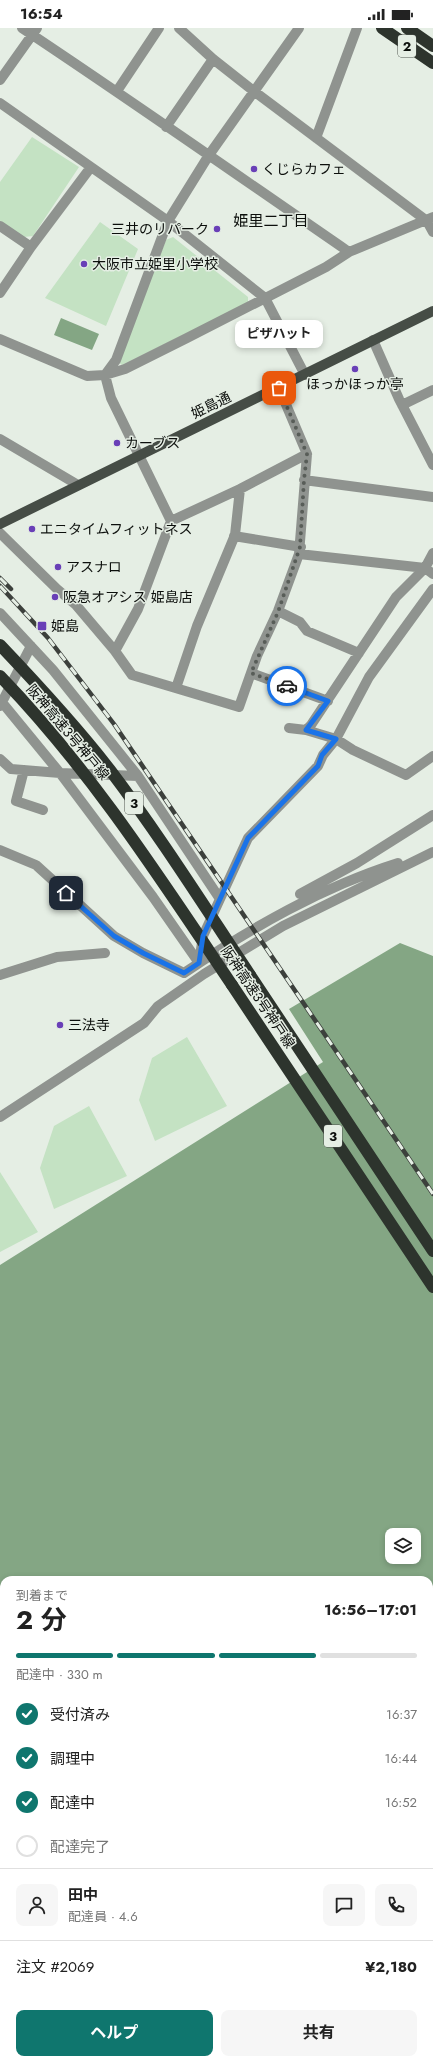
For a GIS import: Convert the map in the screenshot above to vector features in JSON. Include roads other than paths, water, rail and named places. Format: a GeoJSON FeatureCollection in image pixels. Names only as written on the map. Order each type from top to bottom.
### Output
{"type":"FeatureCollection","features":[{"type":"Feature","properties":{"kind":"highway","name":"2"},"geometry":{"type":"LineString","coordinates":[[382,28],[433,64]]}},
{"type":"Feature","properties":{"kind":"highway","name":"2"},"geometry":{"type":"LineString","coordinates":[[407,28],[433,46]]}},
{"type":"Feature","properties":{"kind":"highway","name":"3"},"geometry":{"type":"LineString","coordinates":[[0,636],[74,718],[110,770]]}},
{"type":"Feature","properties":{"kind":"highway","name":"阪神高速3号神戸線"},"geometry":{"type":"LineString","coordinates":[[0,645],[71,722],[110,770],[176,864],[433,1251]]}},
{"type":"Feature","properties":{"kind":"highway","name":"阪神高速3号神戸線"},"geometry":{"type":"LineString","coordinates":[[0,676],[53,734],[130,834],[433,1287]]}},
{"type":"Feature","properties":{"kind":"main road","name":"姫島通"},"geometry":{"type":"LineString","coordinates":[[0,524],[433,311]]}},
{"type":"Feature","properties":{"kind":"street"},"geometry":{"type":"LineString","coordinates":[[22,28],[34,31],[166,127],[349,252]]}},
{"type":"Feature","properties":{"kind":"street"},"geometry":{"type":"LineString","coordinates":[[117,91],[159,28]]}},
{"type":"Feature","properties":{"kind":"street"},"geometry":{"type":"LineString","coordinates":[[180,28],[213,59],[255,92],[316,138],[430,219],[433,232]]}},
{"type":"Feature","properties":{"kind":"street"},"geometry":{"type":"LineString","coordinates":[[105,375],[116,360],[168,220],[209,155],[299,28]]}},
{"type":"Feature","properties":{"kind":"street"},"geometry":{"type":"LineString","coordinates":[[316,138],[357,28]]}},
{"type":"Feature","properties":{"kind":"street"},"geometry":{"type":"LineString","coordinates":[[0,80],[34,31]]}},
{"type":"Feature","properties":{"kind":"street"},"geometry":{"type":"LineString","coordinates":[[166,127],[213,59]]}},
{"type":"Feature","properties":{"kind":"street"},"geometry":{"type":"LineString","coordinates":[[0,103],[168,220],[265,298],[305,375]]}},
{"type":"Feature","properties":{"kind":"street"},"geometry":{"type":"LineString","coordinates":[[0,293],[31,247],[91,167]]}},
{"type":"Feature","properties":{"kind":"street"},"geometry":{"type":"LineString","coordinates":[[0,340],[87,376],[105,375],[125,369],[326,268],[349,252],[430,219]]}},
{"type":"Feature","properties":{"kind":"street"},"geometry":{"type":"LineString","coordinates":[[0,226],[31,247]]}},
{"type":"Feature","properties":{"kind":"street"},"geometry":{"type":"LineString","coordinates":[[373,340],[402,405],[433,465]]}},
{"type":"Feature","properties":{"kind":"street"},"geometry":{"type":"LineString","coordinates":[[105,375],[111,398],[171,521]]}},
{"type":"Feature","properties":{"kind":"street"},"geometry":{"type":"LineString","coordinates":[[0,533],[57,589],[76,604],[115,651],[132,675],[239,707],[251,673],[278,612],[300,550],[307,454],[279,388]]}},
{"type":"Feature","properties":{"kind":"street"},"geometry":{"type":"LineString","coordinates":[[402,405],[433,390]]}},
{"type":"Feature","properties":{"kind":"street"},"geometry":{"type":"LineString","coordinates":[[0,439],[78,485]]}},
{"type":"Feature","properties":{"kind":"street"},"geometry":{"type":"LineString","coordinates":[[115,651],[138,609],[171,521],[240,489],[307,454]]}},
{"type":"Feature","properties":{"kind":"street"},"geometry":{"type":"LineString","coordinates":[[304,480],[433,498]]}},
{"type":"Feature","properties":{"kind":"street"},"geometry":{"type":"LineString","coordinates":[[176,688],[197,626],[234,536],[240,489]]}},
{"type":"Feature","properties":{"kind":"street"},"geometry":{"type":"LineString","coordinates":[[234,536],[300,550],[425,568],[433,574]]}},
{"type":"Feature","properties":{"kind":"street"},"geometry":{"type":"LineString","coordinates":[[306,730],[328,701],[396,597],[425,568],[433,553]]}},
{"type":"Feature","properties":{"kind":"street"},"geometry":{"type":"LineString","coordinates":[[199,963],[203,936],[248,838],[318,766],[322,755],[336,739],[370,677],[433,589]]}},
{"type":"Feature","properties":{"kind":"street"},"geometry":{"type":"LineString","coordinates":[[0,612],[53,670],[138,776],[220,899]]}},
{"type":"Feature","properties":{"kind":"street"},"geometry":{"type":"LineString","coordinates":[[278,612],[300,622],[307,631],[359,653]]}},
{"type":"Feature","properties":{"kind":"street"},"geometry":{"type":"LineString","coordinates":[[31,646],[1,703],[60,773],[153,897],[199,963]]}},
{"type":"Feature","properties":{"kind":"street"},"geometry":{"type":"LineString","coordinates":[[251,673],[328,701]]}},
{"type":"Feature","properties":{"kind":"street"},"geometry":{"type":"LineString","coordinates":[[289,728],[306,730],[336,739],[353,750],[406,775],[433,756]]}},
{"type":"Feature","properties":{"kind":"street"},"geometry":{"type":"LineString","coordinates":[[0,759],[10,769],[60,773],[138,776]]}},
{"type":"Feature","properties":{"kind":"street"},"geometry":{"type":"LineString","coordinates":[[24,770],[16,801],[43,810]]}},
{"type":"Feature","properties":{"kind":"street"},"geometry":{"type":"LineString","coordinates":[[300,894],[357,863],[433,815]]}},
{"type":"Feature","properties":{"kind":"street"},"geometry":{"type":"LineString","coordinates":[[0,850],[36,865],[114,936],[143,953],[184,973],[275,918],[330,889],[376,870],[433,852]]}},
{"type":"Feature","properties":{"kind":"street"},"geometry":{"type":"LineString","coordinates":[[0,1116],[144,1023],[158,1006],[204,974],[283,926],[433,852]]}},
{"type":"Feature","properties":{"kind":"street"},"geometry":{"type":"LineString","coordinates":[[0,975],[57,958],[105,953]]}},
{"type":"Feature","properties":{"kind":"railway"},"geometry":{"type":"LineString","coordinates":[[0,578],[11,589]]}},
{"type":"Feature","properties":{"kind":"railway"},"geometry":{"type":"LineString","coordinates":[[0,586],[48,638],[114,724],[433,1194]]}},
{"type":"Feature","properties":{"kind":"place","name":"くじらカフェ"},"geometry":{"type":"Point","coordinates":[254,169]}},
{"type":"Feature","properties":{"kind":"place","name":"三井のリパーク"},"geometry":{"type":"Point","coordinates":[217,229]}},
{"type":"Feature","properties":{"kind":"place","name":"大阪市立姫里小学校"},"geometry":{"type":"Point","coordinates":[84,264]}},
{"type":"Feature","properties":{"kind":"place","name":"ほっかほっか亭"},"geometry":{"type":"Point","coordinates":[355,369]}},
{"type":"Feature","properties":{"kind":"place","name":"ピザハット"},"geometry":{"type":"Point","coordinates":[279,388]}},
{"type":"Feature","properties":{"kind":"place","name":"カーブス"},"geometry":{"type":"Point","coordinates":[117,443]}},
{"type":"Feature","properties":{"kind":"place","name":"エニタイムフィットネス"},"geometry":{"type":"Point","coordinates":[32,529]}},
{"type":"Feature","properties":{"kind":"place","name":"アスナロ"},"geometry":{"type":"Point","coordinates":[58,567]}},
{"type":"Feature","properties":{"kind":"place","name":"阪急オアシス 姫島店"},"geometry":{"type":"Point","coordinates":[55,597]}},
{"type":"Feature","properties":{"kind":"place","name":"姫島"},"geometry":{"type":"Point","coordinates":[42,626]}},
{"type":"Feature","properties":{"kind":"place","name":"三法寺"},"geometry":{"type":"Point","coordinates":[60,1025]}},
{"type":"Feature","properties":{"kind":"district","name":"姫里二丁目"},"geometry":{"type":"Point","coordinates":[271,221]}}]}
